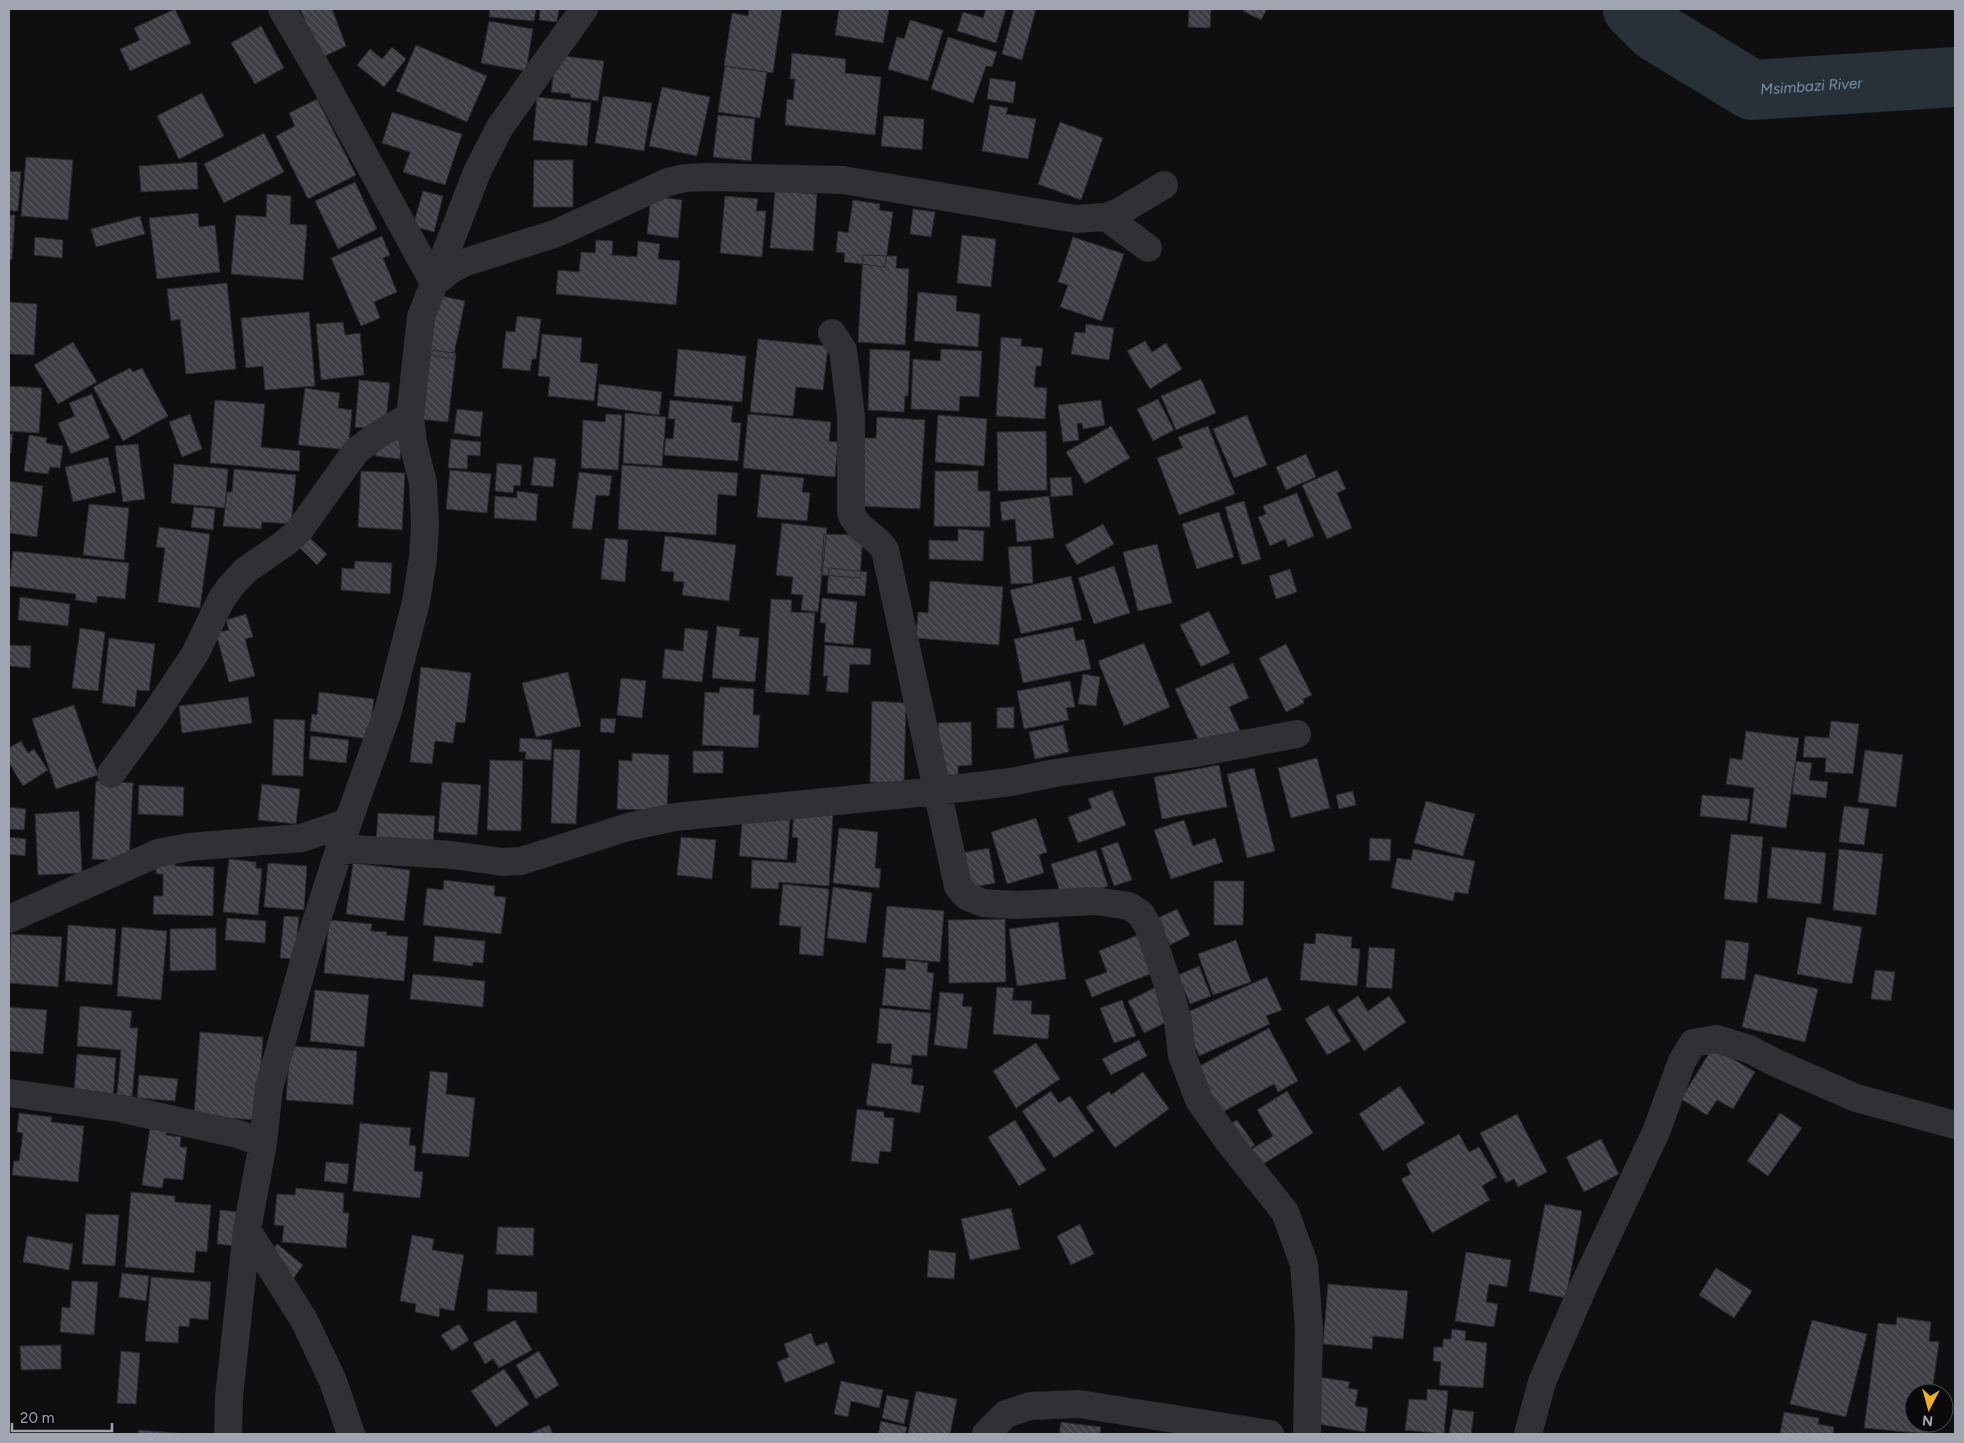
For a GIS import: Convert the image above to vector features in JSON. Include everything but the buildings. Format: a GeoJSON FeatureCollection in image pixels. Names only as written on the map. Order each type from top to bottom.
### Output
{"type":"FeatureCollection","features":[{"type":"Feature","properties":{"kind":"street"},"geometry":{"type":"LineString","coordinates":[[282,9],[320,74],[434,283]]}},
{"type":"Feature","properties":{"kind":"street"},"geometry":{"type":"LineString","coordinates":[[228,1434],[229,1397],[247,1230],[263,1143],[269,1088],[306,954],[348,822],[388,711],[416,602],[425,526],[423,483],[412,443],[410,416],[421,317],[478,172],[500,127],[584,9]]}},
{"type":"Feature","properties":{"kind":"street"},"geometry":{"type":"LineString","coordinates":[[434,283],[463,263],[557,234],[668,182],[685,178],[843,180],[1076,219],[1106,217],[1120,212],[1164,186]]}},
{"type":"Feature","properties":{"kind":"street"},"geometry":{"type":"LineString","coordinates":[[1106,217],[1148,248]]}},
{"type":"Feature","properties":{"kind":"street"},"geometry":{"type":"LineString","coordinates":[[832,333],[844,350],[852,416],[851,512],[857,524],[881,543],[886,550],[958,886],[966,896],[983,903],[1017,905],[1095,901],[1129,906],[1141,914],[1149,928],[1168,984],[1178,1021],[1182,1055],[1199,1100],[1229,1142],[1285,1212],[1304,1264],[1309,1328],[1307,1434]]}},
{"type":"Feature","properties":{"kind":"street"},"geometry":{"type":"LineString","coordinates":[[111,774],[150,722],[195,654],[221,600],[231,586],[246,570],[298,532],[356,451],[379,434],[410,416]]}},
{"type":"Feature","properties":{"kind":"street"},"geometry":{"type":"LineString","coordinates":[[340,851],[355,849],[452,855],[503,862],[521,861],[628,827],[675,817],[1012,782],[1055,773],[1196,753],[1297,734]]}},
{"type":"Feature","properties":{"kind":"street"},"geometry":{"type":"LineString","coordinates":[[9,919],[158,854],[189,847],[302,838],[348,822]]}},
{"type":"Feature","properties":{"kind":"street"},"geometry":{"type":"LineString","coordinates":[[1528,1434],[1542,1382],[1584,1283],[1656,1132],[1682,1061],[1693,1043],[1716,1039],[1750,1049],[1776,1063],[1856,1098],[1955,1125]]}},
{"type":"Feature","properties":{"kind":"street"},"geometry":{"type":"LineString","coordinates":[[9,1093],[119,1108],[238,1134],[263,1143]]}},
{"type":"Feature","properties":{"kind":"street"},"geometry":{"type":"LineString","coordinates":[[247,1230],[304,1320],[333,1381],[350,1434]]}},
{"type":"Feature","properties":{"kind":"street"},"geometry":{"type":"LineString","coordinates":[[986,1434],[1006,1414],[1030,1406],[1079,1404],[1270,1434]]}},
{"type":"Feature","properties":{"kind":"waterway","name":"Msimbazi River"},"geometry":{"type":"LineString","coordinates":[[1633,9],[1655,31],[1752,90],[1955,77]]}}]}
